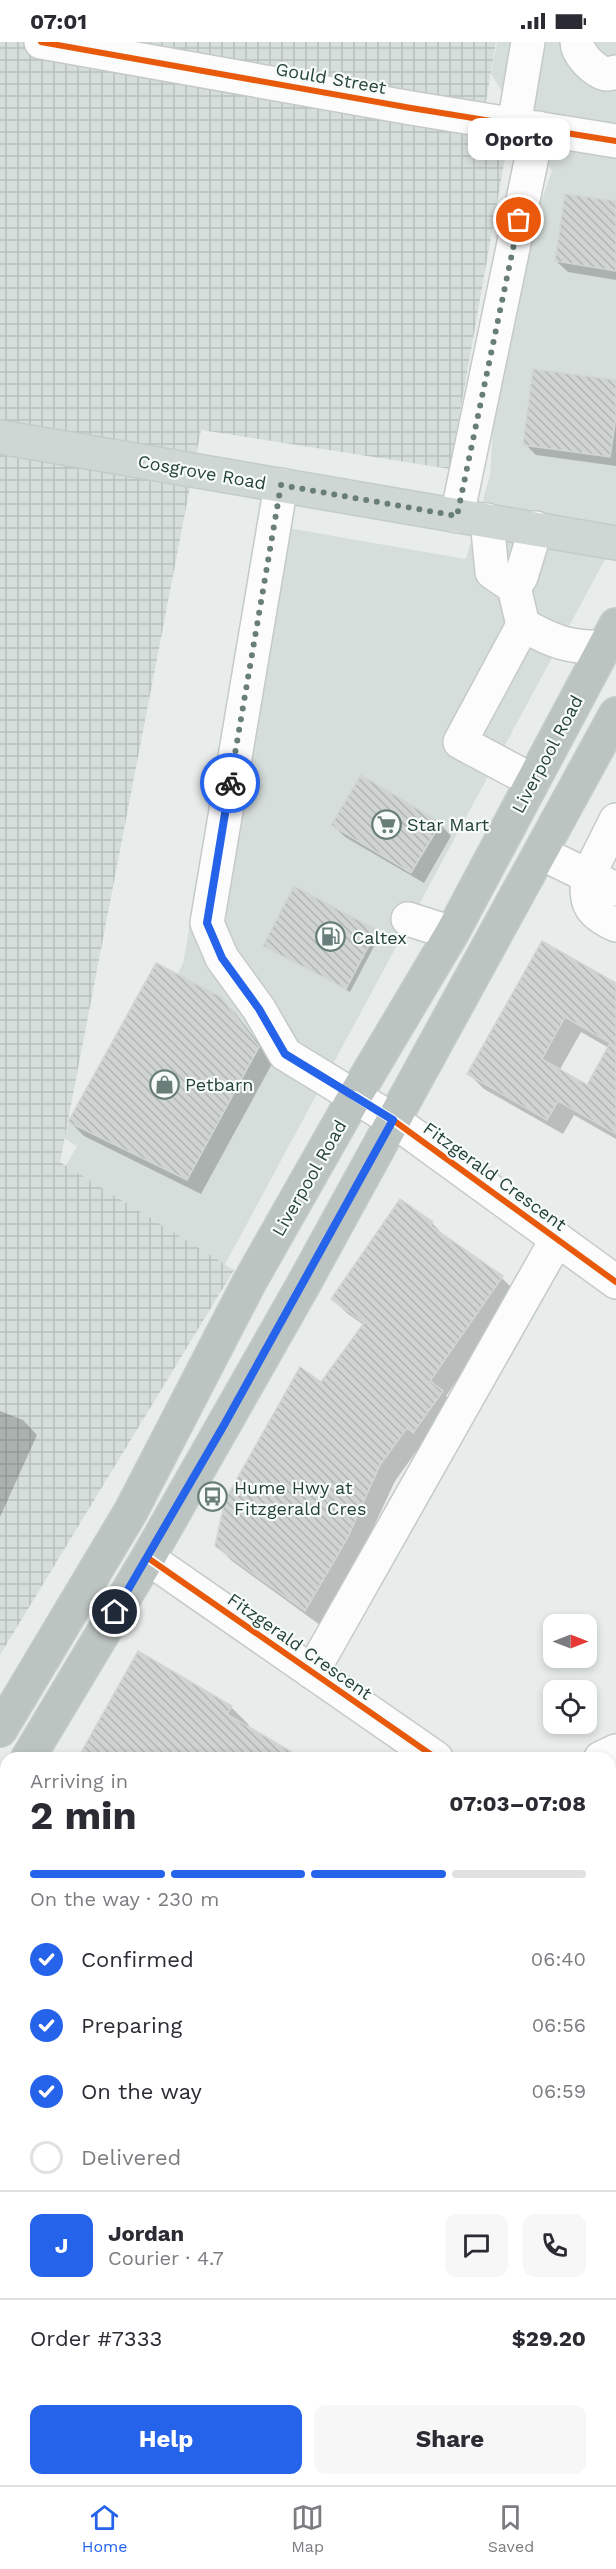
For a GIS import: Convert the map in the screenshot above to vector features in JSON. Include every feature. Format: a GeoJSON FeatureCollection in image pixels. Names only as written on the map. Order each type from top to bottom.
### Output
{"type":"FeatureCollection","features":[{"type":"Feature","properties":{"kind":"highway","name":"Liverpool Road"},"geometry":{"type":"LineString","coordinates":[[0,1730],[131,1511],[250,1281],[355,1096],[452,933],[610,636]]}},
{"type":"Feature","properties":{"kind":"highway"},"geometry":{"type":"LineString","coordinates":[[32,1752],[148,1558],[302,1287],[616,714]]}},
{"type":"Feature","properties":{"kind":"main road","name":"Cosgrove Road"},"geometry":{"type":"LineString","coordinates":[[0,437],[616,543]]}},
{"type":"Feature","properties":{"kind":"street","name":"Gould Street"},"geometry":{"type":"LineString","coordinates":[[41,42],[616,141]]}},
{"type":"Feature","properties":{"kind":"street"},"geometry":{"type":"LineString","coordinates":[[528,42],[526,126],[472,518],[492,572],[513,587],[523,625],[460,742],[533,781]]}},
{"type":"Feature","properties":{"kind":"street"},"geometry":{"type":"LineString","coordinates":[[578,42],[578,48],[589,64],[606,74],[616,72]]}},
{"type":"Feature","properties":{"kind":"street","name":"Fitzgerald Crescent"},"geometry":{"type":"LineString","coordinates":[[281,485],[207,923],[222,958],[259,1009],[285,1054],[393,1120],[616,1282]]}},
{"type":"Feature","properties":{"kind":"street"},"geometry":{"type":"LineString","coordinates":[[513,587],[520,577],[536,528]]}},
{"type":"Feature","properties":{"kind":"street"},"geometry":{"type":"LineString","coordinates":[[523,625],[554,642],[567,646],[610,636]]}},
{"type":"Feature","properties":{"kind":"street"},"geometry":{"type":"LineString","coordinates":[[602,883],[613,834]]}},
{"type":"Feature","properties":{"kind":"street"},"geometry":{"type":"LineString","coordinates":[[541,853],[602,883]]}},
{"type":"Feature","properties":{"kind":"street"},"geometry":{"type":"LineString","coordinates":[[602,883],[586,890],[592,910],[602,919],[616,926]]}},
{"type":"Feature","properties":{"kind":"street"},"geometry":{"type":"LineString","coordinates":[[408,919],[452,933]]}},
{"type":"Feature","properties":{"kind":"street"},"geometry":{"type":"LineString","coordinates":[[312,1672],[557,1239]]}},
{"type":"Feature","properties":{"kind":"street","name":"Fitzgerald Crescent"},"geometry":{"type":"LineString","coordinates":[[148,1558],[427,1752]]}},
{"type":"Feature","properties":{"kind":"shaded area"},"geometry":{"type":"Polygon","coordinates":[[[0,42],[496,42],[476,160],[505,158],[450,469],[201,430],[60,1162],[234,1270],[0,1655],[0,42]]]}},
{"type":"Feature","properties":{"kind":"shaded area"},"geometry":{"type":"Polygon","coordinates":[[[497,42],[616,42],[616,539],[208,1296],[46,1200],[77,1146],[61,1136],[155,979],[173,981],[183,964],[259,523],[466,559],[490,475],[495,399],[517,269],[552,171],[491,74],[497,42]]]}},
{"type":"Feature","properties":{"kind":"building"},"geometry":{"type":"Polygon","coordinates":[[[565,194],[616,201],[616,271],[555,261],[565,194]]]}},
{"type":"Feature","properties":{"kind":"building"},"geometry":{"type":"Polygon","coordinates":[[[533,369],[616,380],[616,416],[610,457],[523,445],[533,369]]]}},
{"type":"Feature","properties":{"kind":"building","name":"Star Mart"},"geometry":{"type":"Polygon","coordinates":[[[361,775],[441,823],[411,873],[331,825],[361,775]]]}},
{"type":"Feature","properties":{"kind":"building"},"geometry":{"type":"Polygon","coordinates":[[[294,886],[377,930],[346,989],[263,946],[294,886]]]}},
{"type":"Feature","properties":{"kind":"building"},"geometry":{"type":"Polygon","coordinates":[[[542,941],[616,983],[616,1134],[558,1101],[547,1120],[467,1074],[542,941]],[[565,1017],[542,1059],[587,1085],[610,1043],[565,1017]]]}},
{"type":"Feature","properties":{"kind":"building","name":"Petbarn"},"geometry":{"type":"Polygon","coordinates":[[[156,963],[221,997],[259,1047],[187,1180],[68,1122],[156,963]]]}},
{"type":"Feature","properties":{"kind":"building"},"geometry":{"type":"Polygon","coordinates":[[[400,1199],[433,1222],[431,1226],[503,1276],[430,1381],[443,1391],[413,1433],[407,1428],[380,1465],[347,1539],[305,1611],[215,1546],[225,1500],[300,1367],[321,1382],[364,1323],[331,1299],[400,1199]]]}},
{"type":"Feature","properties":{"kind":"building"},"geometry":{"type":"Polygon","coordinates":[[[138,1651],[232,1706],[227,1714],[292,1752],[81,1752],[138,1651]]]}},
{"type":"Feature","properties":{"kind":"cycle path"},"geometry":{"type":"LineString","coordinates":[[41,42],[411,108],[616,141]]}},
{"type":"Feature","properties":{"kind":"cycle path"},"geometry":{"type":"LineString","coordinates":[[355,1096],[393,1120],[616,1282]]}},
{"type":"Feature","properties":{"kind":"cycle path"},"geometry":{"type":"LineString","coordinates":[[148,1558],[427,1752]]}},
{"type":"Feature","properties":{"kind":"way so far"},"geometry":{"type":"LineString","coordinates":[[230,783],[281,485],[457,516],[519,220]]}},
{"type":"Feature","properties":{"kind":"place","name":"Oporto"},"geometry":{"type":"Point","coordinates":[519,220]}},
{"type":"Feature","properties":{"kind":"place","name":"Star Mart"},"geometry":{"type":"Point","coordinates":[386,824]}},
{"type":"Feature","properties":{"kind":"place","name":"Caltex"},"geometry":{"type":"Point","coordinates":[331,937]}},
{"type":"Feature","properties":{"kind":"place","name":"Petbarn"},"geometry":{"type":"Point","coordinates":[164,1084]}},
{"type":"Feature","properties":{"kind":"place","name":"Hume Hwy at Fitzgerald Cres"},"geometry":{"type":"Point","coordinates":[213,1497]}},
{"type":"Feature","properties":{"kind":"route"},"geometry":{"type":"LineString","coordinates":[[115,1612],[302,1287],[393,1120],[285,1054],[259,1009],[222,958],[207,923],[230,783]]}}]}
